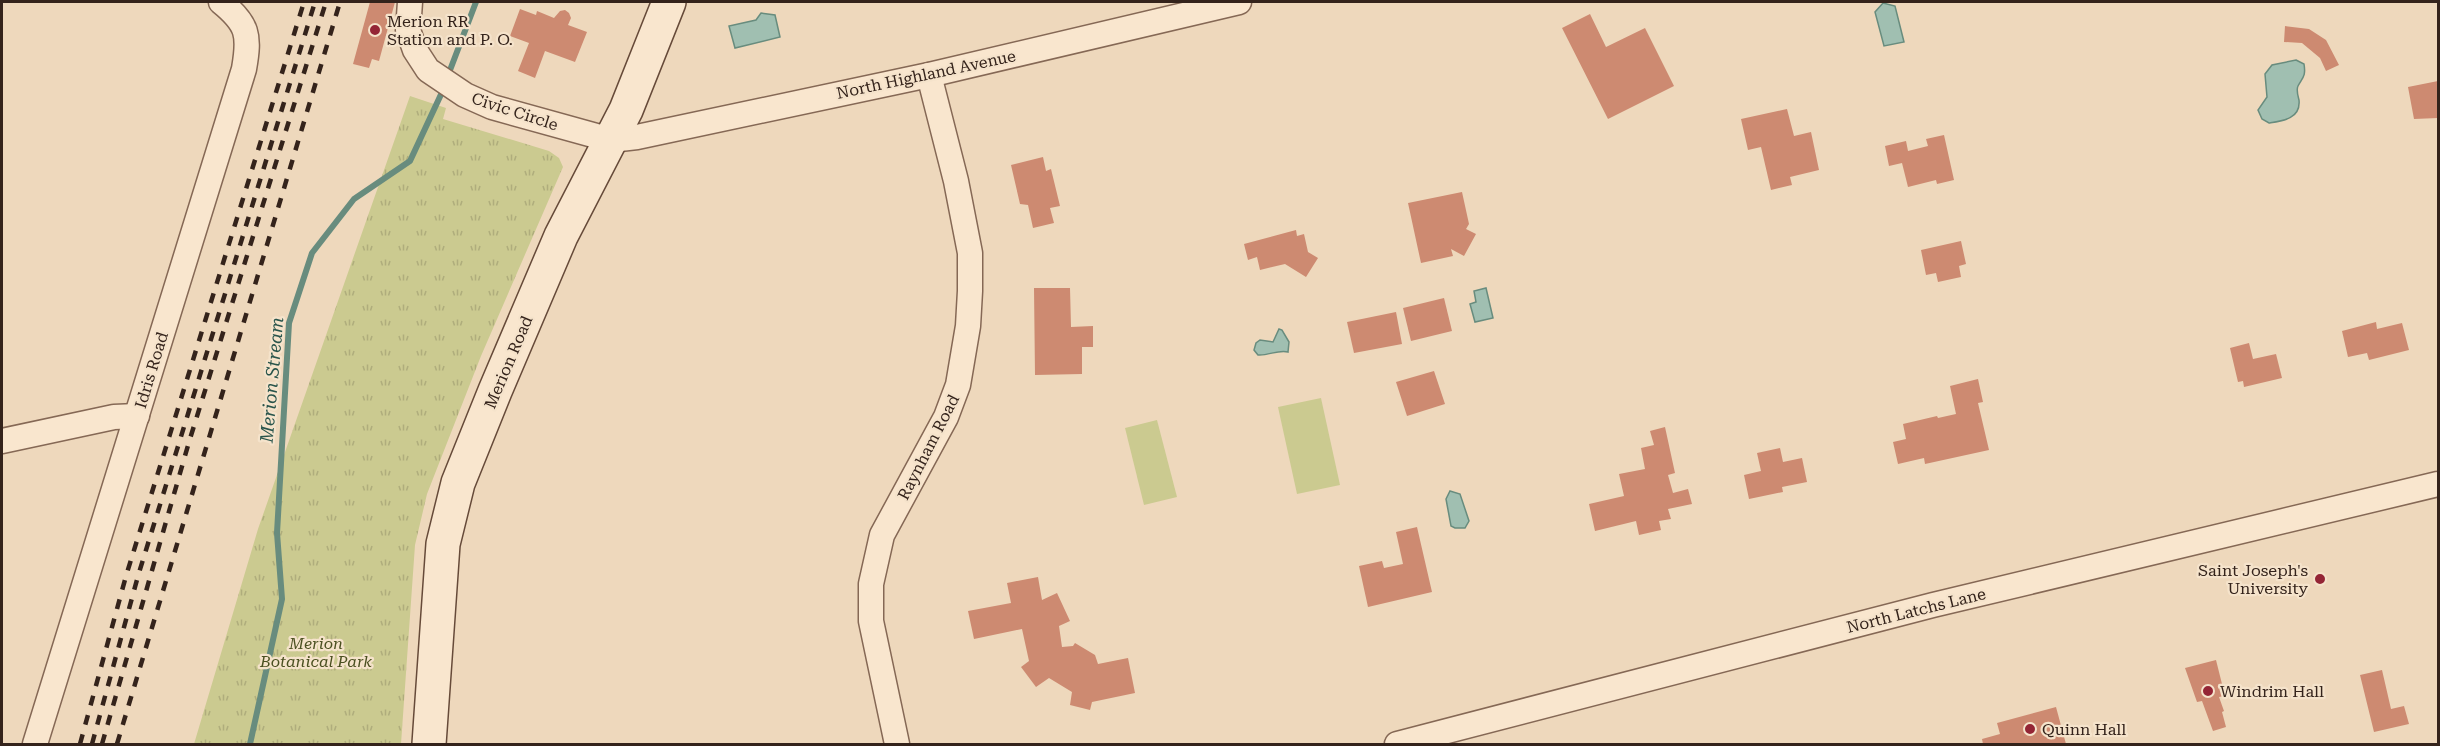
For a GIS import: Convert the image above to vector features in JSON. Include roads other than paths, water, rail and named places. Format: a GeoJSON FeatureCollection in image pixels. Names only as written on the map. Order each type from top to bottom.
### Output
{"type":"FeatureCollection","features":[{"type":"Feature","properties":{"kind":"street","name":"Idris Road"},"geometry":{"type":"LineString","coordinates":[[34,744],[244,69],[247,52],[243,24],[221,2]]}},
{"type":"Feature","properties":{"kind":"street","name":"Civic Circle"},"geometry":{"type":"LineString","coordinates":[[410,2],[408,30],[415,50],[428,70],[444,82],[465,95],[492,107],[611,140]]}},
{"type":"Feature","properties":{"kind":"street","name":"Merion Road"},"geometry":{"type":"LineString","coordinates":[[429,744],[442,555],[453,501],[491,401],[557,246],[626,110],[669,2]]}},
{"type":"Feature","properties":{"kind":"street","name":"North Highland Avenue"},"geometry":{"type":"LineString","coordinates":[[611,140],[929,75],[1239,2]]}},
{"type":"Feature","properties":{"kind":"street","name":"Raynham Road"},"geometry":{"type":"LineString","coordinates":[[897,744],[876,653],[871,621],[871,584],[882,535],[946,417],[958,385],[968,326],[970,291],[970,253],[956,182],[929,75]]}},
{"type":"Feature","properties":{"kind":"street"},"geometry":{"type":"LineString","coordinates":[[2,441],[114,417],[137,416]]}},
{"type":"Feature","properties":{"kind":"street","name":"North Latchs Lane"},"geometry":{"type":"LineString","coordinates":[[1397,744],[1923,608],[2439,484]]}},
{"type":"Feature","properties":{"kind":"waterway","name":"Merion Stream"},"geometry":{"type":"LineString","coordinates":[[447,78],[476,2]]}},
{"type":"Feature","properties":{"kind":"waterway","name":"Merion Stream"},"geometry":{"type":"LineString","coordinates":[[250,744],[282,599],[277,533],[289,323],[312,253],[354,199],[410,161],[444,88]]}},
{"type":"Feature","properties":{"kind":"railway"},"geometry":{"type":"LineString","coordinates":[[80,744],[126,576],[304,2]]}},
{"type":"Feature","properties":{"kind":"railway"},"geometry":{"type":"LineString","coordinates":[[92,744],[138,576],[315,2]]}},
{"type":"Feature","properties":{"kind":"railway"},"geometry":{"type":"LineString","coordinates":[[102,744],[189,442],[326,2]]}},
{"type":"Feature","properties":{"kind":"railway"},"geometry":{"type":"LineString","coordinates":[[117,744],[340,2]]}},
{"type":"Feature","properties":{"kind":"place","name":"Merion RR Station and P. O."},"geometry":{"type":"Point","coordinates":[375,30]}},
{"type":"Feature","properties":{"kind":"place","name":"Saint Joseph's University"},"geometry":{"type":"Point","coordinates":[2320,579]}},
{"type":"Feature","properties":{"kind":"place","name":"Windrim Hall"},"geometry":{"type":"Point","coordinates":[2208,691]}},
{"type":"Feature","properties":{"kind":"place","name":"Quinn Hall"},"geometry":{"type":"Point","coordinates":[2030,729]}},
{"type":"Feature","properties":{"kind":"park label","name":"Merion Botanical Park"},"geometry":{"type":"Point","coordinates":[316,652]}}]}
